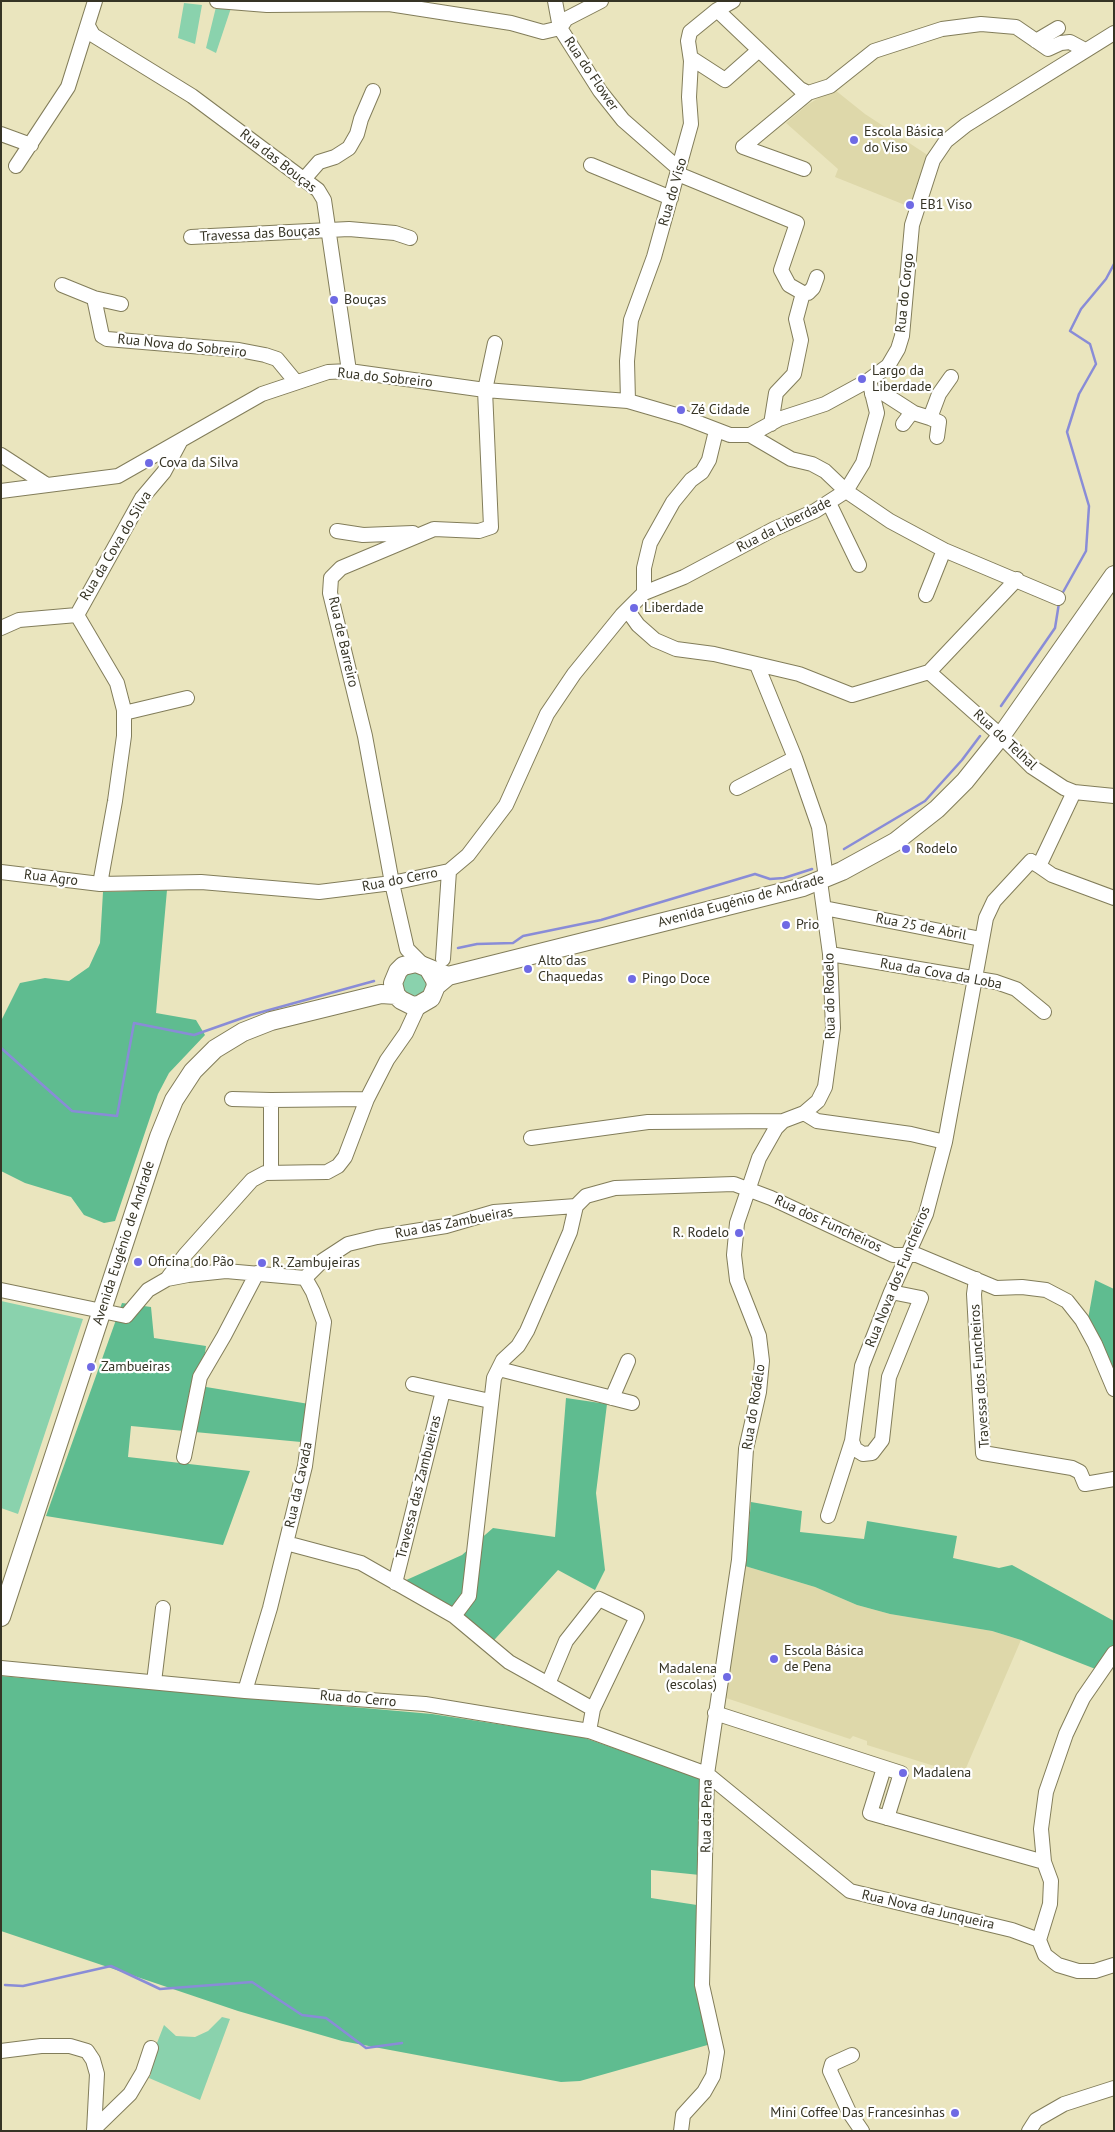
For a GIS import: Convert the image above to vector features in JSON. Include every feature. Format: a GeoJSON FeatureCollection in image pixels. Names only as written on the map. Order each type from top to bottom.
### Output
{"type":"FeatureCollection","features":[{"type":"Feature","properties":{"kind":"main road","name":"Avenida Eugénio de Andrade"},"geometry":{"type":"LineString","coordinates":[[442,981],[823,880],[895,842],[937,809],[965,781],[1001,736],[1114,576]]}},
{"type":"Feature","properties":{"kind":"main road","name":"Avenida Eugénio de Andrade"},"geometry":{"type":"LineString","coordinates":[[1,1618],[159,1136],[174,1100],[193,1071],[215,1049],[243,1032],[270,1021],[399,992],[410,964],[431,964]]}},
{"type":"Feature","properties":{"kind":"main road"},"geometry":{"type":"LineString","coordinates":[[399,992],[431,998],[442,981],[433,973],[431,964]]}},
{"type":"Feature","properties":{"kind":"street"},"geometry":{"type":"LineString","coordinates":[[16,166],[68,88],[79,45],[88,26],[95,1]]}},
{"type":"Feature","properties":{"kind":"street","name":"Rua do Flower"},"geometry":{"type":"LineString","coordinates":[[217,1],[267,5],[363,3],[422,5],[510,23],[543,32],[560,28],[600,91],[623,120],[679,172],[797,223],[781,270],[789,285],[803,293]]}},
{"type":"Feature","properties":{"kind":"street"},"geometry":{"type":"LineString","coordinates":[[555,1],[560,28]]}},
{"type":"Feature","properties":{"kind":"street"},"geometry":{"type":"LineString","coordinates":[[560,28],[566,19],[601,1]]}},
{"type":"Feature","properties":{"kind":"street","name":"Rua do Viso"},"geometry":{"type":"LineString","coordinates":[[628,401],[627,361],[631,320],[654,257],[679,172],[690,124],[688,97],[691,58],[688,41],[690,32],[717,10],[733,1]]}},
{"type":"Feature","properties":{"kind":"street"},"geometry":{"type":"LineString","coordinates":[[717,10],[800,89],[808,93]]}},
{"type":"Feature","properties":{"kind":"street"},"geometry":{"type":"LineString","coordinates":[[804,169],[743,147],[808,93],[830,86],[874,51],[942,29],[981,24],[1016,27],[1048,49],[1061,43],[1070,42],[1085,50]]}},
{"type":"Feature","properties":{"kind":"street","name":"Rua das Bouças"},"geometry":{"type":"LineString","coordinates":[[88,26],[93,35],[192,96],[305,178],[318,190],[324,200],[349,371]]}},
{"type":"Feature","properties":{"kind":"street"},"geometry":{"type":"LineString","coordinates":[[1036,41],[1058,28]]}},
{"type":"Feature","properties":{"kind":"street","name":"Rua do Corgo"},"geometry":{"type":"LineString","coordinates":[[628,401],[683,417],[730,436],[750,434],[779,419],[871,387],[898,350],[902,336],[912,225],[933,160],[946,141],[966,124],[1114,33]]}},
{"type":"Feature","properties":{"kind":"street"},"geometry":{"type":"LineString","coordinates":[[691,58],[725,80],[759,50]]}},
{"type":"Feature","properties":{"kind":"street"},"geometry":{"type":"LineString","coordinates":[[305,178],[319,162],[335,157],[349,148],[357,134],[373,91]]}},
{"type":"Feature","properties":{"kind":"street"},"geometry":{"type":"LineString","coordinates":[[1,134],[31,145]]}},
{"type":"Feature","properties":{"kind":"street"},"geometry":{"type":"LineString","coordinates":[[590,165],[671,198]]}},
{"type":"Feature","properties":{"kind":"street","name":"Travessa das Bouças"},"geometry":{"type":"LineString","coordinates":[[191,238],[349,229],[395,233],[410,238]]}},
{"type":"Feature","properties":{"kind":"street"},"geometry":{"type":"LineString","coordinates":[[771,424],[776,392],[794,374],[800,340],[796,319],[803,293],[808,293],[813,288],[817,277]]}},
{"type":"Feature","properties":{"kind":"street"},"geometry":{"type":"LineString","coordinates":[[62,285],[94,298],[120,304]]}},
{"type":"Feature","properties":{"kind":"street","name":"Rua Nova do Sobreiro"},"geometry":{"type":"LineString","coordinates":[[94,298],[102,336],[107,339],[239,350],[264,355],[277,359],[296,382]]}},
{"type":"Feature","properties":{"kind":"street"},"geometry":{"type":"LineString","coordinates":[[485,390],[495,343]]}},
{"type":"Feature","properties":{"kind":"street","name":"Rua do Sobreiro"},"geometry":{"type":"LineString","coordinates":[[7,490],[118,476],[262,394],[328,372],[349,371],[485,390],[628,401]]}},
{"type":"Feature","properties":{"kind":"street"},"geometry":{"type":"LineString","coordinates":[[930,418],[939,394],[952,377]]}},
{"type":"Feature","properties":{"kind":"street"},"geometry":{"type":"LineString","coordinates":[[871,387],[912,412],[938,422],[937,437]]}},
{"type":"Feature","properties":{"kind":"street","name":"Rua da Liberdade"},"geometry":{"type":"LineString","coordinates":[[644,594],[684,577],[829,503],[846,491],[863,463],[877,413],[871,387]]}},
{"type":"Feature","properties":{"kind":"street","name":"Rua de Barreiro"},"geometry":{"type":"LineString","coordinates":[[407,949],[392,883],[365,736],[330,593],[331,578],[341,568],[434,529],[479,530],[491,527],[485,390]]}},
{"type":"Feature","properties":{"kind":"street"},"geometry":{"type":"LineString","coordinates":[[902,424],[912,412]]}},
{"type":"Feature","properties":{"kind":"street"},"geometry":{"type":"LineString","coordinates":[[644,594],[644,568],[650,543],[659,523],[673,502],[691,480],[702,472],[709,460],[716,431]]}},
{"type":"Feature","properties":{"kind":"street"},"geometry":{"type":"LineString","coordinates":[[750,434],[790,459],[812,464],[826,471],[846,491],[890,521],[944,550],[1058,598]]}},
{"type":"Feature","properties":{"kind":"street","name":"Rua da Cova do Silva"},"geometry":{"type":"LineString","coordinates":[[100,884],[115,801],[124,713],[117,683],[77,615],[142,498],[164,472],[180,442]]}},
{"type":"Feature","properties":{"kind":"street"},"geometry":{"type":"LineString","coordinates":[[1,455],[47,486]]}},
{"type":"Feature","properties":{"kind":"street"},"geometry":{"type":"LineString","coordinates":[[7,490],[19,467]]}},
{"type":"Feature","properties":{"kind":"street"},"geometry":{"type":"LineString","coordinates":[[829,503],[859,565]]}},
{"type":"Feature","properties":{"kind":"street"},"geometry":{"type":"LineString","coordinates":[[337,531],[363,535],[422,534]]}},
{"type":"Feature","properties":{"kind":"street"},"geometry":{"type":"LineString","coordinates":[[926,595],[944,550]]}},
{"type":"Feature","properties":{"kind":"street"},"geometry":{"type":"LineString","coordinates":[[628,610],[638,625],[655,640],[676,649],[714,654],[799,674],[852,695],[929,672],[1016,579]]}},
{"type":"Feature","properties":{"kind":"street","name":"Rua do Cerro"},"geometry":{"type":"LineString","coordinates":[[100,884],[201,882],[319,892],[392,883],[449,871],[468,855],[506,805],[547,714],[574,674],[628,610],[644,594]]}},
{"type":"Feature","properties":{"kind":"street"},"geometry":{"type":"LineString","coordinates":[[1,628],[18,620],[77,615]]}},
{"type":"Feature","properties":{"kind":"street","name":"Rua do Rodelo"},"geometry":{"type":"LineString","coordinates":[[745,1492],[746,1449],[759,1392],[762,1361],[759,1336],[737,1280],[734,1255],[737,1223],[759,1158],[783,1121],[804,1113],[818,1101],[825,1087],[833,1028],[830,954],[824,908],[819,828],[795,758],[757,665]]}},
{"type":"Feature","properties":{"kind":"street","name":"Rua do Telhal"},"geometry":{"type":"LineString","coordinates":[[929,672],[1001,736],[1032,767],[1064,788],[1074,792]]}},
{"type":"Feature","properties":{"kind":"street"},"geometry":{"type":"LineString","coordinates":[[124,713],[187,698]]}},
{"type":"Feature","properties":{"kind":"street"},"geometry":{"type":"LineString","coordinates":[[737,788],[795,758]]}},
{"type":"Feature","properties":{"kind":"street"},"geometry":{"type":"LineString","coordinates":[[1039,866],[1074,792],[1114,796]]}},
{"type":"Feature","properties":{"kind":"street"},"geometry":{"type":"LineString","coordinates":[[981,939],[986,918],[994,901],[1031,861],[1052,875],[1114,898]]}},
{"type":"Feature","properties":{"kind":"street"},"geometry":{"type":"LineString","coordinates":[[167,1279],[185,1255],[247,1184],[265,1172],[327,1172],[338,1166],[345,1157],[368,1099],[387,1060],[411,1022],[399,992],[407,949],[431,964],[449,871]]}},
{"type":"Feature","properties":{"kind":"street","name":"Rua Agro"},"geometry":{"type":"LineString","coordinates":[[1,872],[100,884]]}},
{"type":"Feature","properties":{"kind":"street","name":"Rua 25 de Abril"},"geometry":{"type":"LineString","coordinates":[[824,908],[981,939],[974,977]]}},
{"type":"Feature","properties":{"kind":"street","name":"Rua da Cova da Loba"},"geometry":{"type":"LineString","coordinates":[[830,954],[974,977],[1016,989],[1044,1012]]}},
{"type":"Feature","properties":{"kind":"street","name":"Rua Nova dos Funcheiros"},"geometry":{"type":"LineString","coordinates":[[828,1516],[852,1441],[862,1366],[891,1292],[926,1214],[945,1142],[963,1054],[974,977]]}},
{"type":"Feature","properties":{"kind":"street"},"geometry":{"type":"LineString","coordinates":[[232,1099],[368,1099]]}},
{"type":"Feature","properties":{"kind":"street"},"geometry":{"type":"LineString","coordinates":[[271,1172],[272,1100]]}},
{"type":"Feature","properties":{"kind":"street"},"geometry":{"type":"LineString","coordinates":[[804,1113],[817,1121],[911,1134],[945,1142]]}},
{"type":"Feature","properties":{"kind":"street"},"geometry":{"type":"LineString","coordinates":[[531,1138],[648,1122],[783,1121]]}},
{"type":"Feature","properties":{"kind":"street","name":"Rua das Zambueiras"},"geometry":{"type":"LineString","coordinates":[[305,1278],[322,1260],[348,1244],[446,1226],[494,1212],[576,1206],[586,1196],[615,1188],[734,1184],[749,1189]]}},
{"type":"Feature","properties":{"kind":"street","name":"Rua dos Funcheiros"},"geometry":{"type":"LineString","coordinates":[[749,1189],[812,1216],[893,1255],[917,1255],[996,1288],[1022,1287],[1046,1290],[1067,1301],[1082,1320],[1095,1344],[1114,1389]]}},
{"type":"Feature","properties":{"kind":"street"},"geometry":{"type":"LineString","coordinates":[[454,1616],[469,1596],[494,1378],[498,1369],[527,1331],[570,1232],[576,1206]]}},
{"type":"Feature","properties":{"kind":"street"},"geometry":{"type":"LineString","coordinates":[[1,1290],[126,1316],[148,1290],[167,1279],[226,1271],[305,1278]]}},
{"type":"Feature","properties":{"kind":"street"},"geometry":{"type":"LineString","coordinates":[[184,1457],[200,1377],[257,1273]]}},
{"type":"Feature","properties":{"kind":"street","name":"Rua da Cavada"},"geometry":{"type":"LineString","coordinates":[[246,1691],[305,1466],[324,1322],[313,1292],[305,1278]]}},
{"type":"Feature","properties":{"kind":"street","name":"Travessa dos Funcheiros"},"geometry":{"type":"LineString","coordinates":[[976,1279],[974,1294],[983,1453],[1072,1468],[1084,1477],[1085,1484],[1114,1479]]}},
{"type":"Feature","properties":{"kind":"street"},"geometry":{"type":"LineString","coordinates":[[852,1441],[855,1449],[863,1454],[872,1453],[882,1440],[889,1377],[921,1298],[891,1292]]}},
{"type":"Feature","properties":{"kind":"street"},"geometry":{"type":"LineString","coordinates":[[612,1398],[628,1361]]}},
{"type":"Feature","properties":{"kind":"street"},"geometry":{"type":"LineString","coordinates":[[498,1369],[632,1403]]}},
{"type":"Feature","properties":{"kind":"street"},"geometry":{"type":"LineString","coordinates":[[413,1384],[490,1401]]}},
{"type":"Feature","properties":{"kind":"street","name":"Travessa das Zambueiras"},"geometry":{"type":"LineString","coordinates":[[395,1583],[443,1391]]}},
{"type":"Feature","properties":{"kind":"street","name":"Rua da Pena"},"geometry":{"type":"LineString","coordinates":[[680,2131],[683,2114],[704,2092],[713,2076],[717,2052],[702,1985],[707,1774],[739,1560],[745,1492]]}},
{"type":"Feature","properties":{"kind":"street"},"geometry":{"type":"LineString","coordinates":[[286,1543],[361,1563],[454,1616],[509,1662],[593,1709]]}},
{"type":"Feature","properties":{"kind":"street"},"geometry":{"type":"LineString","coordinates":[[548,1684],[566,1641],[599,1599],[637,1617],[593,1709],[588,1731]]}},
{"type":"Feature","properties":{"kind":"street"},"geometry":{"type":"LineString","coordinates":[[154,1682],[163,1608]]}},
{"type":"Feature","properties":{"kind":"street"},"geometry":{"type":"LineString","coordinates":[[1114,1654],[1083,1698],[1066,1734],[1049,1784],[1042,1828],[1044,1862],[1051,1881],[1050,1904],[1039,1940],[1045,1955],[1058,1965],[1078,1971],[1096,1971],[1114,1965]]}},
{"type":"Feature","properties":{"kind":"street","name":"Rua do Cerro"},"geometry":{"type":"LineString","coordinates":[[1,1668],[246,1691],[424,1704],[588,1731],[707,1774]]}},
{"type":"Feature","properties":{"kind":"street"},"geometry":{"type":"LineString","coordinates":[[715,1713],[901,1773],[887,1818],[1044,1862]]}},
{"type":"Feature","properties":{"kind":"street","name":"Rua Nova da Junqueira"},"geometry":{"type":"LineString","coordinates":[[707,1774],[850,1891],[1012,1930],[1039,1940]]}},
{"type":"Feature","properties":{"kind":"street"},"geometry":{"type":"LineString","coordinates":[[1,2051],[41,2046],[70,2046],[87,2051],[94,2060],[96,2074],[94,2130]]}},
{"type":"Feature","properties":{"kind":"street"},"geometry":{"type":"LineString","coordinates":[[94,2130],[130,2094],[143,2072],[151,2048]]}},
{"type":"Feature","properties":{"kind":"street"},"geometry":{"type":"LineString","coordinates":[[852,2055],[832,2064],[830,2071],[849,2112],[862,2131]]}},
{"type":"Feature","properties":{"kind":"street"},"geometry":{"type":"LineString","coordinates":[[1028,2131],[1036,2120],[1064,2104],[1114,2088]]}},
{"type":"Feature","properties":{"kind":"shaded area","name":"Escola Básica do Viso"},"geometry":{"type":"Polygon","coordinates":[[[835,90],[865,114],[929,156],[910,207],[835,177],[838,169],[786,123],[807,105],[835,90]]]}},
{"type":"Feature","properties":{"kind":"shaded area"},"geometry":{"type":"Polygon","coordinates":[[[745,1566],[815,1587],[857,1605],[890,1614],[992,1631],[1021,1640],[963,1775],[867,1745],[867,1741],[853,1736],[850,1739],[726,1698],[724,1695],[745,1566]]]}},
{"type":"Feature","properties":{"kind":"green space"},"geometry":{"type":"Polygon","coordinates":[[[184,3],[202,5],[195,44],[178,38],[184,3]]]}},
{"type":"Feature","properties":{"kind":"green space"},"geometry":{"type":"Polygon","coordinates":[[[216,7],[231,8],[216,53],[206,48],[216,7]]]}},
{"type":"Feature","properties":{"kind":"green space"},"geometry":{"type":"Polygon","coordinates":[[[167,890],[156,1013],[196,1020],[205,1035],[169,1073],[158,1094],[115,1221],[104,1223],[84,1215],[71,1197],[25,1183],[1,1171],[1,1021],[20,983],[45,978],[69,981],[89,967],[100,943],[103,892],[167,890]]]}},
{"type":"Feature","properties":{"kind":"green space"},"geometry":{"type":"Polygon","coordinates":[[[419,971],[429,980],[424,998],[405,997],[400,982],[406,973],[419,971]]]}},
{"type":"Feature","properties":{"kind":"green space"},"geometry":{"type":"Polygon","coordinates":[[[1095,1280],[1114,1289],[1114,1373],[1109,1358],[1088,1319],[1095,1280]]]}},
{"type":"Feature","properties":{"kind":"green space"},"geometry":{"type":"Polygon","coordinates":[[[1,1301],[83,1319],[18,1514],[1,1508],[1,1301]]]}},
{"type":"Feature","properties":{"kind":"green space"},"geometry":{"type":"Polygon","coordinates":[[[122,1303],[151,1307],[154,1338],[206,1346],[200,1386],[309,1404],[301,1442],[131,1426],[128,1457],[250,1471],[223,1545],[46,1516],[122,1303]]]}},
{"type":"Feature","properties":{"kind":"green space"},"geometry":{"type":"Polygon","coordinates":[[[566,1398],[607,1404],[596,1493],[605,1570],[595,1590],[558,1570],[486,1649],[438,1611],[393,1586],[462,1555],[493,1528],[555,1537],[566,1398]]]}},
{"type":"Feature","properties":{"kind":"green space"},"geometry":{"type":"Polygon","coordinates":[[[751,1502],[802,1511],[800,1532],[864,1539],[867,1521],[957,1536],[953,1558],[999,1568],[1012,1565],[1114,1621],[1114,1647],[1098,1670],[1021,1640],[992,1631],[890,1614],[857,1605],[815,1587],[745,1566],[751,1502]]]}},
{"type":"Feature","properties":{"kind":"green space"},"geometry":{"type":"Polygon","coordinates":[[[1,1676],[432,1714],[582,1737],[702,1779],[700,1875],[651,1870],[651,1898],[697,1905],[695,1985],[711,2044],[580,2081],[561,2082],[342,2041],[238,2011],[1,1931],[1,1676]]]}},
{"type":"Feature","properties":{"kind":"green space"},"geometry":{"type":"Polygon","coordinates":[[[222,2017],[230,2019],[200,2100],[149,2078],[151,2074],[148,2066],[164,2025],[176,2036],[195,2037],[208,2031],[222,2017]]]}},
{"type":"Feature","properties":{"kind":"waterway"},"geometry":{"type":"LineString","coordinates":[[1062,594],[1086,551],[1089,506],[1067,432],[1079,394],[1096,364],[1090,344],[1070,331],[1081,309],[1106,279],[1114,264]]}},
{"type":"Feature","properties":{"kind":"waterway"},"geometry":{"type":"LineString","coordinates":[[1001,706],[1055,628],[1059,603]]}},
{"type":"Feature","properties":{"kind":"waterway"},"geometry":{"type":"LineString","coordinates":[[844,849],[925,801],[962,760],[980,736]]}},
{"type":"Feature","properties":{"kind":"waterway"},"geometry":{"type":"LineString","coordinates":[[458,948],[477,944],[513,943],[523,936],[601,920],[755,874],[770,879],[784,878],[812,869]]}},
{"type":"Feature","properties":{"kind":"waterway"},"geometry":{"type":"LineString","coordinates":[[1,1048],[72,1111],[117,1116],[134,1023],[194,1035],[251,1015],[374,981]]}},
{"type":"Feature","properties":{"kind":"waterway"},"geometry":{"type":"LineString","coordinates":[[5,1985],[23,1986],[111,1966],[160,1989],[252,1982],[302,2015],[326,2018],[366,2048],[402,2043]]}},
{"type":"Feature","properties":{"kind":"place","name":"Escola Básica do Viso"},"geometry":{"type":"Point","coordinates":[854,140]}},
{"type":"Feature","properties":{"kind":"place","name":"EB1 Viso"},"geometry":{"type":"Point","coordinates":[910,205]}},
{"type":"Feature","properties":{"kind":"place","name":"Bouças"},"geometry":{"type":"Point","coordinates":[334,300]}},
{"type":"Feature","properties":{"kind":"place","name":"Largo da Liberdade"},"geometry":{"type":"Point","coordinates":[862,379]}},
{"type":"Feature","properties":{"kind":"place","name":"Zé Cidade"},"geometry":{"type":"Point","coordinates":[681,410]}},
{"type":"Feature","properties":{"kind":"place","name":"Cova da Silva"},"geometry":{"type":"Point","coordinates":[149,463]}},
{"type":"Feature","properties":{"kind":"place","name":"Liberdade"},"geometry":{"type":"Point","coordinates":[634,608]}},
{"type":"Feature","properties":{"kind":"place","name":"Rodelo"},"geometry":{"type":"Point","coordinates":[906,849]}},
{"type":"Feature","properties":{"kind":"place","name":"Prio"},"geometry":{"type":"Point","coordinates":[786,925]}},
{"type":"Feature","properties":{"kind":"place","name":"Alto das Chaquedas"},"geometry":{"type":"Point","coordinates":[528,969]}},
{"type":"Feature","properties":{"kind":"place","name":"Pingo Doce"},"geometry":{"type":"Point","coordinates":[632,979]}},
{"type":"Feature","properties":{"kind":"place","name":"R. Rodelo"},"geometry":{"type":"Point","coordinates":[739,1233]}},
{"type":"Feature","properties":{"kind":"place","name":"Oficina do Pão"},"geometry":{"type":"Point","coordinates":[138,1262]}},
{"type":"Feature","properties":{"kind":"place","name":"R. Zambujeiras"},"geometry":{"type":"Point","coordinates":[262,1263]}},
{"type":"Feature","properties":{"kind":"place","name":"Zambueiras"},"geometry":{"type":"Point","coordinates":[91,1367]}},
{"type":"Feature","properties":{"kind":"place","name":"Escola Básica de Pena"},"geometry":{"type":"Point","coordinates":[774,1659]}},
{"type":"Feature","properties":{"kind":"place","name":"Madalena (escolas)"},"geometry":{"type":"Point","coordinates":[727,1677]}},
{"type":"Feature","properties":{"kind":"place","name":"Madalena"},"geometry":{"type":"Point","coordinates":[903,1773]}},
{"type":"Feature","properties":{"kind":"place","name":"Mini Coffee Das Francesinhas"},"geometry":{"type":"Point","coordinates":[955,2113]}}]}
